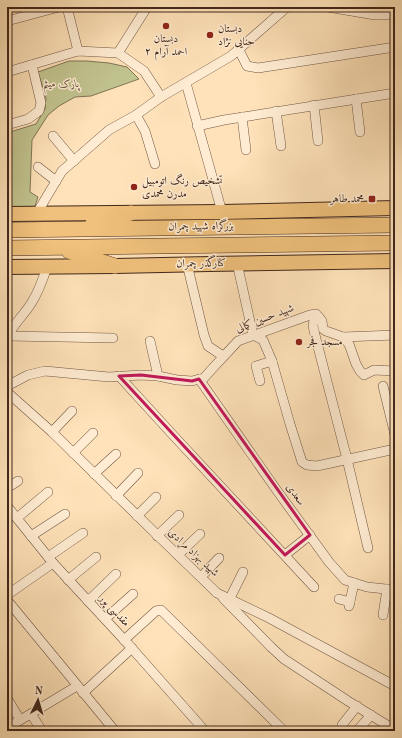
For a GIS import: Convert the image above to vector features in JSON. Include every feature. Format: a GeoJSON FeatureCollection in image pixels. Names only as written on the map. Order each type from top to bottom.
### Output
{"type":"FeatureCollection","features":[{"type":"Feature","properties":{"kind":"highway"},"geometry":{"type":"LineString","coordinates":[[72,229],[131,213]]}},
{"type":"Feature","properties":{"kind":"highway","name":"بزرگراه شهید چمران"},"geometry":{"type":"LineString","coordinates":[[7,230],[395,225]]}},
{"type":"Feature","properties":{"kind":"highway","name":"بزرگراه شهید چمران"},"geometry":{"type":"LineString","coordinates":[[7,248],[395,243]]}},
{"type":"Feature","properties":{"kind":"highway"},"geometry":{"type":"LineString","coordinates":[[58,247],[115,266]]}},
{"type":"Feature","properties":{"kind":"main road"},"geometry":{"type":"LineString","coordinates":[[7,214],[222,212],[395,208]]}},
{"type":"Feature","properties":{"kind":"main road","name":"کنارگذر چمران"},"geometry":{"type":"LineString","coordinates":[[7,267],[395,261]]}},
{"type":"Feature","properties":{"kind":"street"},"geometry":{"type":"LineString","coordinates":[[7,21],[59,7]]}},
{"type":"Feature","properties":{"kind":"street"},"geometry":{"type":"LineString","coordinates":[[67,7],[78,51]]}},
{"type":"Feature","properties":{"kind":"street"},"geometry":{"type":"LineString","coordinates":[[118,53],[147,7]]}},
{"type":"Feature","properties":{"kind":"street"},"geometry":{"type":"LineString","coordinates":[[37,213],[62,170],[109,130],[136,115],[161,97],[231,56],[287,7]]}},
{"type":"Feature","properties":{"kind":"street"},"geometry":{"type":"LineString","coordinates":[[328,7],[375,15],[395,15]]}},
{"type":"Feature","properties":{"kind":"street"},"geometry":{"type":"LineString","coordinates":[[239,50],[247,66],[258,68],[395,47]]}},
{"type":"Feature","properties":{"kind":"street"},"geometry":{"type":"LineString","coordinates":[[7,72],[78,51],[118,53],[144,71],[161,97]]}},
{"type":"Feature","properties":{"kind":"street"},"geometry":{"type":"LineString","coordinates":[[7,125],[28,119],[39,111],[41,103],[32,65]]}},
{"type":"Feature","properties":{"kind":"street"},"geometry":{"type":"LineString","coordinates":[[186,83],[222,212]]}},
{"type":"Feature","properties":{"kind":"street"},"geometry":{"type":"LineString","coordinates":[[198,126],[276,111],[395,93]]}},
{"type":"Feature","properties":{"kind":"street"},"geometry":{"type":"LineString","coordinates":[[356,99],[360,132]]}},
{"type":"Feature","properties":{"kind":"street"},"geometry":{"type":"LineString","coordinates":[[314,105],[318,141]]}},
{"type":"Feature","properties":{"kind":"street"},"geometry":{"type":"LineString","coordinates":[[276,111],[281,146]]}},
{"type":"Feature","properties":{"kind":"street"},"geometry":{"type":"LineString","coordinates":[[136,115],[145,131],[155,164]]}},
{"type":"Feature","properties":{"kind":"street"},"geometry":{"type":"LineString","coordinates":[[242,117],[246,150]]}},
{"type":"Feature","properties":{"kind":"street"},"geometry":{"type":"LineString","coordinates":[[53,136],[74,161]]}},
{"type":"Feature","properties":{"kind":"street"},"geometry":{"type":"LineString","coordinates":[[38,167],[56,181]]}},
{"type":"Feature","properties":{"kind":"street"},"geometry":{"type":"LineString","coordinates":[[237,263],[253,335],[263,340],[272,361],[302,462],[307,465],[318,466],[395,449]]}},
{"type":"Feature","properties":{"kind":"street"},"geometry":{"type":"LineString","coordinates":[[187,264],[208,346],[223,356]]}},
{"type":"Feature","properties":{"kind":"street"},"geometry":{"type":"LineString","coordinates":[[47,267],[42,284],[32,302],[11,329],[7,337],[113,338]]}},
{"type":"Feature","properties":{"kind":"street","name":"شهید حسین کمالی"},"geometry":{"type":"LineString","coordinates":[[200,379],[204,378],[238,341],[310,315],[316,314],[319,317]]}},
{"type":"Feature","properties":{"kind":"street"},"geometry":{"type":"LineString","coordinates":[[368,548],[313,326],[314,320],[319,317],[322,321],[323,328],[326,331],[343,337],[395,335]]}},
{"type":"Feature","properties":{"kind":"street"},"geometry":{"type":"LineString","coordinates":[[343,337],[349,344],[356,364],[364,375],[374,370],[395,370]]}},
{"type":"Feature","properties":{"kind":"street"},"geometry":{"type":"LineString","coordinates":[[150,341],[158,376]]}},
{"type":"Feature","properties":{"kind":"street"},"geometry":{"type":"LineString","coordinates":[[260,381],[256,366],[272,361]]}},
{"type":"Feature","properties":{"kind":"street"},"geometry":{"type":"LineString","coordinates":[[7,386],[28,375],[45,371],[109,377],[141,375],[158,376],[177,380],[192,381],[200,379]]}},
{"type":"Feature","properties":{"kind":"street"},"geometry":{"type":"LineString","coordinates":[[119,376],[314,587]]}},
{"type":"Feature","properties":{"kind":"street","name":"سعدی"},"geometry":{"type":"LineString","coordinates":[[200,379],[273,485],[329,562],[345,580],[367,586],[391,589]]}},
{"type":"Feature","properties":{"kind":"street"},"geometry":{"type":"LineString","coordinates":[[383,386],[395,435]]}},
{"type":"Feature","properties":{"kind":"street","name":"شهید بهزاد مرادی"},"geometry":{"type":"LineString","coordinates":[[7,392],[52,432],[157,536],[218,593],[269,618],[395,686]]}},
{"type":"Feature","properties":{"kind":"street"},"geometry":{"type":"LineString","coordinates":[[52,432],[72,411]]}},
{"type":"Feature","properties":{"kind":"street"},"geometry":{"type":"LineString","coordinates":[[73,453],[93,433]]}},
{"type":"Feature","properties":{"kind":"street"},"geometry":{"type":"LineString","coordinates":[[94,474],[116,454]]}},
{"type":"Feature","properties":{"kind":"street"},"geometry":{"type":"LineString","coordinates":[[116,496],[138,473]]}},
{"type":"Feature","properties":{"kind":"street"},"geometry":{"type":"LineString","coordinates":[[7,488],[18,481]]}},
{"type":"Feature","properties":{"kind":"street"},"geometry":{"type":"LineString","coordinates":[[17,518],[48,492]]}},
{"type":"Feature","properties":{"kind":"street"},"geometry":{"type":"LineString","coordinates":[[137,516],[156,497]]}},
{"type":"Feature","properties":{"kind":"street","name":"مقدسی پور"},"geometry":{"type":"LineString","coordinates":[[7,506],[50,560],[132,648],[205,731]]}},
{"type":"Feature","properties":{"kind":"street"},"geometry":{"type":"LineString","coordinates":[[31,536],[65,514]]}},
{"type":"Feature","properties":{"kind":"street"},"geometry":{"type":"LineString","coordinates":[[157,536],[178,515]]}},
{"type":"Feature","properties":{"kind":"street"},"geometry":{"type":"LineString","coordinates":[[7,595],[83,533]]}},
{"type":"Feature","properties":{"kind":"street"},"geometry":{"type":"LineString","coordinates":[[178,555],[200,534]]}},
{"type":"Feature","properties":{"kind":"street"},"geometry":{"type":"LineString","coordinates":[[285,555],[310,536]]}},
{"type":"Feature","properties":{"kind":"street"},"geometry":{"type":"LineString","coordinates":[[68,580],[96,557]]}},
{"type":"Feature","properties":{"kind":"street"},"geometry":{"type":"LineString","coordinates":[[201,577],[219,558]]}},
{"type":"Feature","properties":{"kind":"street"},"geometry":{"type":"LineString","coordinates":[[230,598],[243,572]]}},
{"type":"Feature","properties":{"kind":"street"},"geometry":{"type":"LineString","coordinates":[[88,601],[116,574]]}},
{"type":"Feature","properties":{"kind":"street"},"geometry":{"type":"LineString","coordinates":[[339,599],[349,604],[354,583]]}},
{"type":"Feature","properties":{"kind":"street"},"geometry":{"type":"LineString","coordinates":[[383,615],[391,589]]}},
{"type":"Feature","properties":{"kind":"street"},"geometry":{"type":"LineString","coordinates":[[218,593],[271,648],[284,659],[395,730]]}},
{"type":"Feature","properties":{"kind":"street"},"geometry":{"type":"LineString","coordinates":[[105,619],[133,594]]}},
{"type":"Feature","properties":{"kind":"street"},"geometry":{"type":"LineString","coordinates":[[7,600],[115,731]]}},
{"type":"Feature","properties":{"kind":"street"},"geometry":{"type":"LineString","coordinates":[[124,640],[156,611],[160,610],[284,731]]}},
{"type":"Feature","properties":{"kind":"street"},"geometry":{"type":"LineString","coordinates":[[7,728],[80,689],[132,648]]}},
{"type":"Feature","properties":{"kind":"street"},"geometry":{"type":"LineString","coordinates":[[7,698],[20,720]]}},
{"type":"Feature","properties":{"kind":"street"},"geometry":{"type":"LineString","coordinates":[[342,725],[357,706]]}},
{"type":"Feature","properties":{"kind":"street"},"geometry":{"type":"LineString","coordinates":[[31,714],[42,731]]}},
{"type":"Feature","properties":{"kind":"street"},"geometry":{"type":"LineString","coordinates":[[357,731],[371,715]]}},
{"type":"Feature","properties":{"kind":"highlighted area"},"geometry":{"type":"Polygon","coordinates":[[[141,375],[192,381],[199,379],[310,535],[285,555],[119,376],[141,375]]]}},
{"type":"Feature","properties":{"kind":"green space","name":"پارک میثم"},"geometry":{"type":"Polygon","coordinates":[[[69,61],[109,63],[127,67],[139,79],[91,96],[75,97],[59,106],[48,115],[32,140],[30,192],[38,197],[34,209],[7,209],[7,133],[36,124],[45,109],[46,98],[38,72],[69,61]]]}},
{"type":"Feature","properties":{"kind":"place","name":"دبستان احمد آرام ۲"},"geometry":{"type":"Point","coordinates":[166,26]}},
{"type":"Feature","properties":{"kind":"place","name":"دبستان حنایی نژاد"},"geometry":{"type":"Point","coordinates":[210,35]}},
{"type":"Feature","properties":{"kind":"place","name":"تشخیص رنگ اتومبیل مدرن محمدی"},"geometry":{"type":"Point","coordinates":[134,187]}},
{"type":"Feature","properties":{"kind":"place","name":"محمد طاهر"},"geometry":{"type":"Point","coordinates":[372,199]}},
{"type":"Feature","properties":{"kind":"place","name":"مسجد فجر"},"geometry":{"type":"Point","coordinates":[299,342]}}]}
